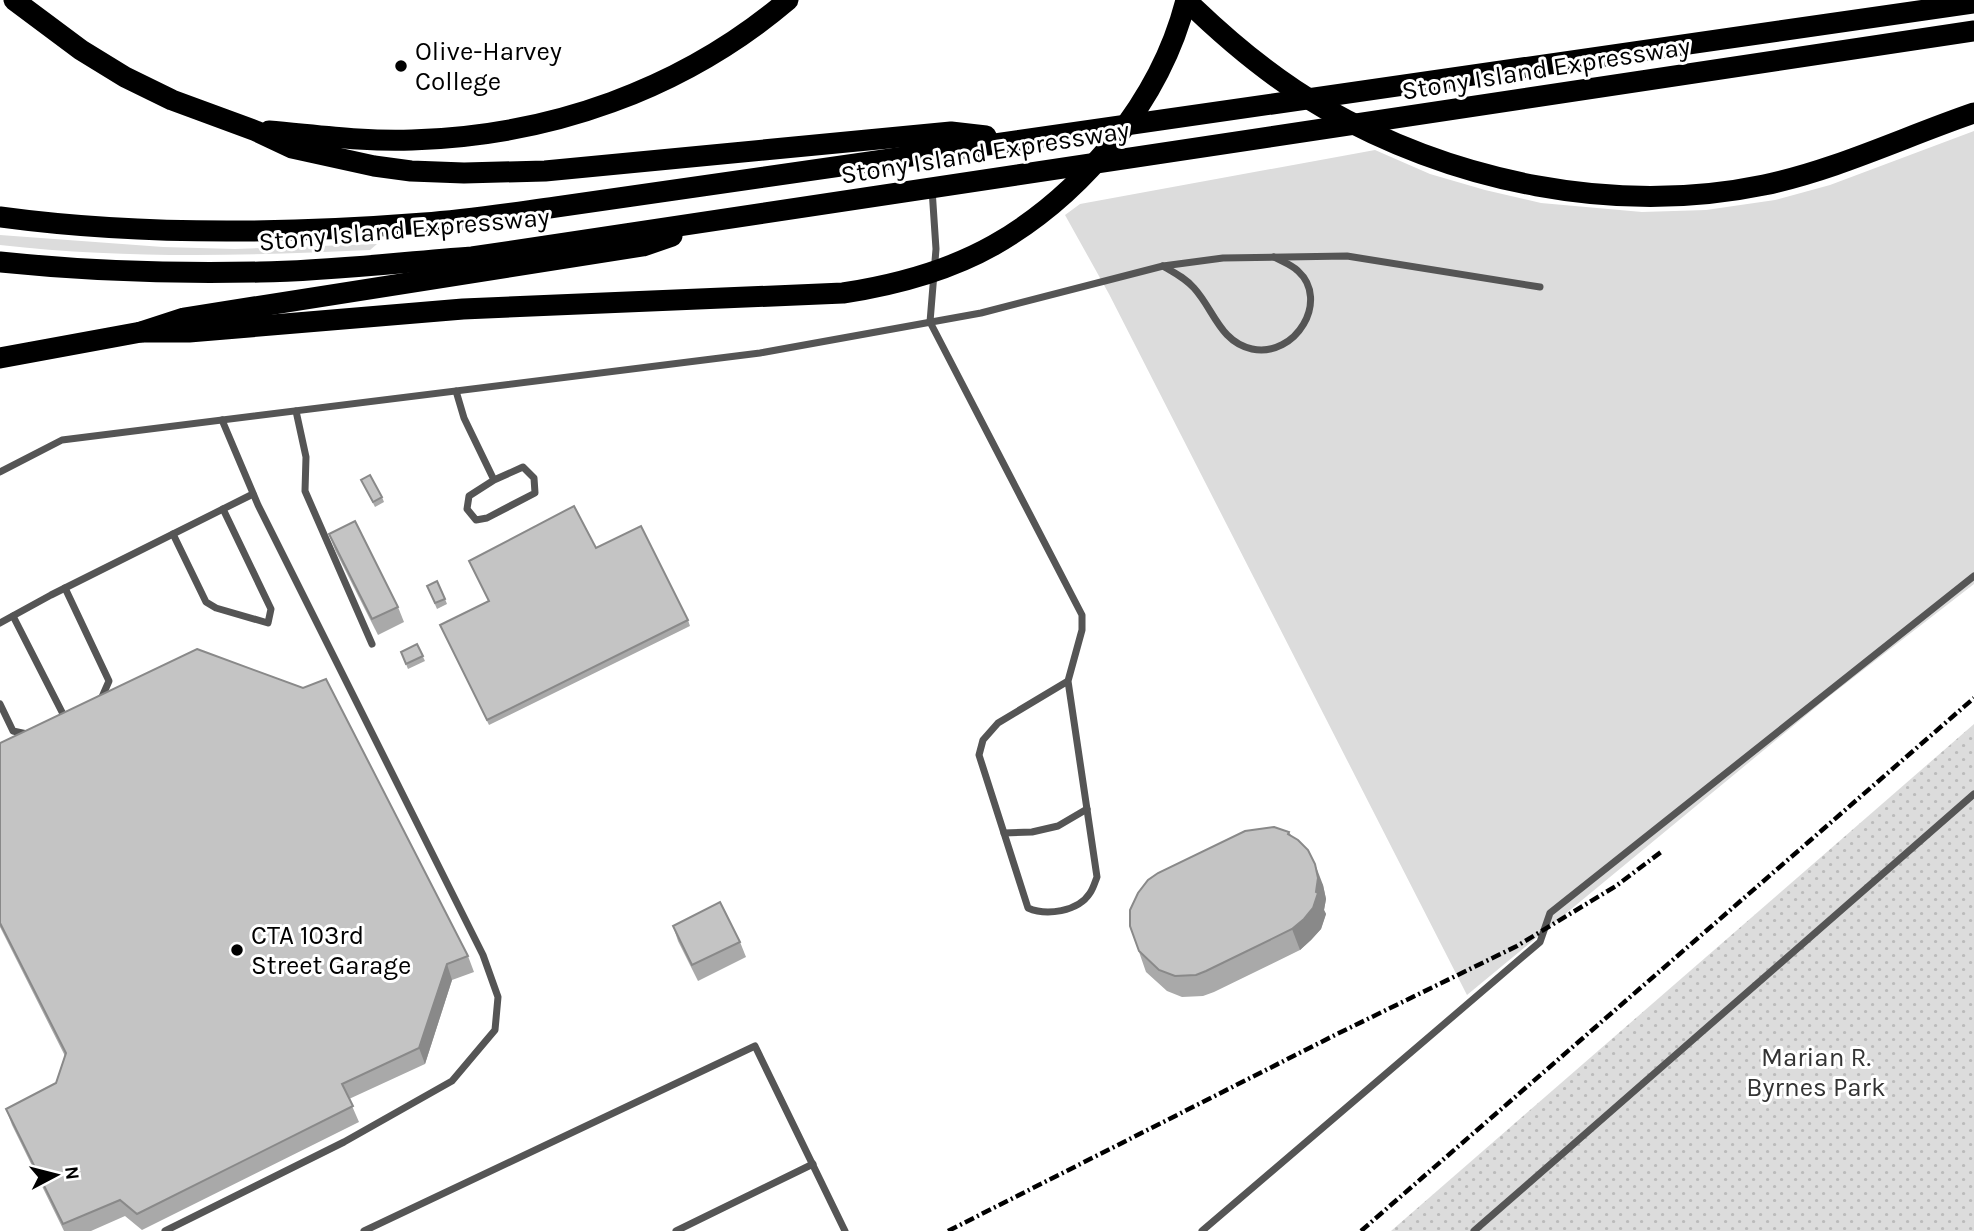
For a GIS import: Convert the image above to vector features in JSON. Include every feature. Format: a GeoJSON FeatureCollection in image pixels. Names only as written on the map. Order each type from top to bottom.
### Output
{"type":"FeatureCollection","features":[{"type":"Feature","properties":{"kind":"highway"},"geometry":{"type":"LineString","coordinates":[[15,0],[81,50],[125,77],[172,100],[256,131],[292,148],[399,169],[464,173],[545,171],[951,132],[1016,140]]}},
{"type":"Feature","properties":{"kind":"highway"},"geometry":{"type":"LineString","coordinates":[[256,131],[409,141],[458,138],[536,126],[611,104],[664,80],[703,60],[788,0]]}},
{"type":"Feature","properties":{"kind":"highway"},"geometry":{"type":"LineString","coordinates":[[141,332],[189,332],[463,309],[843,293],[882,287],[950,266],[994,245],[1039,215],[1079,181],[1111,148],[1140,104],[1166,56],[1186,0],[1255,61],[1323,107],[1372,132],[1423,154],[1496,178],[1561,190],[1666,197],[1762,186],[1804,175],[1974,113]]}},
{"type":"Feature","properties":{"kind":"highway","name":"Stony Island Expressway"},"geometry":{"type":"LineString","coordinates":[[0,217],[41,223],[171,231],[304,231],[427,223],[569,205],[1974,3]]}},
{"type":"Feature","properties":{"kind":"highway","name":"Stony Island Expressway"},"geometry":{"type":"LineString","coordinates":[[0,262],[163,273],[263,272],[472,257],[1974,31]]}},
{"type":"Feature","properties":{"kind":"highway"},"geometry":{"type":"LineString","coordinates":[[3,357],[141,332],[184,318],[643,246],[715,220]]}},
{"type":"Feature","properties":{"kind":"lane"},"geometry":{"type":"LineString","coordinates":[[1585,60],[1589,90]]}},
{"type":"Feature","properties":{"kind":"lane"},"geometry":{"type":"LineString","coordinates":[[932,189],[936,248],[930,322],[1082,615],[1083,631],[1068,681],[1097,877],[1090,895],[1076,906],[1037,912],[1028,908],[979,755],[983,740],[998,723],[1068,681]]}},
{"type":"Feature","properties":{"kind":"lane"},"geometry":{"type":"LineString","coordinates":[[0,471],[62,440],[760,354],[981,313],[1163,266],[1223,258],[1347,256],[1540,287]]}},
{"type":"Feature","properties":{"kind":"lane"},"geometry":{"type":"LineString","coordinates":[[1163,266],[1184,278],[1196,290],[1220,329],[1236,343],[1253,349],[1274,350],[1293,339],[1305,324],[1310,303],[1308,287],[1298,271],[1273,257]]}},
{"type":"Feature","properties":{"kind":"lane"},"geometry":{"type":"LineString","coordinates":[[456,391],[464,418],[494,480]]}},
{"type":"Feature","properties":{"kind":"lane"},"geometry":{"type":"LineString","coordinates":[[296,411],[306,457],[305,491],[372,644]]}},
{"type":"Feature","properties":{"kind":"lane"},"geometry":{"type":"LineString","coordinates":[[165,1231],[344,1142],[452,1081],[495,1030],[498,997],[483,955],[253,494],[222,420]]}},
{"type":"Feature","properties":{"kind":"lane"},"geometry":{"type":"LineString","coordinates":[[523,467],[534,478],[535,494],[487,518],[476,520],[467,509],[469,496],[494,480],[523,467]]}},
{"type":"Feature","properties":{"kind":"lane"},"geometry":{"type":"LineString","coordinates":[[0,623],[253,494]]}},
{"type":"Feature","properties":{"kind":"lane"},"geometry":{"type":"LineString","coordinates":[[173,534],[206,602],[216,608],[268,623],[271,609],[223,509]]}},
{"type":"Feature","properties":{"kind":"lane"},"geometry":{"type":"LineString","coordinates":[[1202,1231],[1540,942],[1550,913],[1974,576]]}},
{"type":"Feature","properties":{"kind":"lane"},"geometry":{"type":"LineString","coordinates":[[65,588],[108,681],[102,698],[93,702]]}},
{"type":"Feature","properties":{"kind":"lane"},"geometry":{"type":"LineString","coordinates":[[13,616],[64,716]]}},
{"type":"Feature","properties":{"kind":"lane"},"geometry":{"type":"LineString","coordinates":[[0,704],[13,731],[26,735],[35,730]]}},
{"type":"Feature","properties":{"kind":"lane"},"geometry":{"type":"LineString","coordinates":[[54,721],[73,712]]}},
{"type":"Feature","properties":{"kind":"lane"},"geometry":{"type":"LineString","coordinates":[[1474,1231],[1974,794]]}},
{"type":"Feature","properties":{"kind":"lane"},"geometry":{"type":"LineString","coordinates":[[1004,833],[1032,832],[1058,826],[1087,809]]}},
{"type":"Feature","properties":{"kind":"lane"},"geometry":{"type":"LineString","coordinates":[[363,1231],[755,1046],[845,1231]]}},
{"type":"Feature","properties":{"kind":"lane"},"geometry":{"type":"LineString","coordinates":[[676,1231],[813,1164]]}},
{"type":"Feature","properties":{"kind":"green space"},"geometry":{"type":"Polygon","coordinates":[[[1974,131],[1974,584],[1827,698],[1467,995],[1109,294],[1065,215],[1080,204],[1375,150],[1430,174],[1541,203],[1642,212],[1706,210],[1775,200],[1830,185],[1974,131]]]}},
{"type":"Feature","properties":{"kind":"green space"},"geometry":{"type":"Polygon","coordinates":[[[0,235],[163,247],[235,249],[377,244],[370,250],[231,255],[93,253],[0,245],[0,235]]]}},
{"type":"Feature","properties":{"kind":"green space","name":"Marian R. Byrnes Park"},"geometry":{"type":"Polygon","coordinates":[[[1974,724],[1974,1231],[1391,1231],[1974,724]]]}},
{"type":"Feature","properties":{"kind":"building"},"geometry":{"type":"Polygon","coordinates":[[[370,475],[382,497],[373,502],[361,480],[370,475]]]}},
{"type":"Feature","properties":{"kind":"building"},"geometry":{"type":"Polygon","coordinates":[[[574,506],[596,548],[641,526],[688,620],[487,720],[440,625],[489,601],[469,561],[574,506]]]}},
{"type":"Feature","properties":{"kind":"building"},"geometry":{"type":"Polygon","coordinates":[[[355,521],[398,607],[372,619],[329,534],[355,521]]]}},
{"type":"Feature","properties":{"kind":"building"},"geometry":{"type":"Polygon","coordinates":[[[437,581],[445,599],[435,603],[427,586],[437,581]]]}},
{"type":"Feature","properties":{"kind":"building"},"geometry":{"type":"Polygon","coordinates":[[[417,644],[423,656],[406,664],[401,652],[417,644]]]}},
{"type":"Feature","properties":{"kind":"building","name":"CTA 103rd Street Garage"},"geometry":{"type":"Polygon","coordinates":[[[197,649],[303,688],[326,679],[468,956],[447,964],[419,1048],[342,1084],[353,1106],[137,1214],[120,1200],[63,1224],[6,1109],[56,1083],[66,1053],[0,923],[0,743],[197,649]]]}},
{"type":"Feature","properties":{"kind":"building"},"geometry":{"type":"Polygon","coordinates":[[[1274,827],[1289,832],[1288,834],[1298,840],[1308,850],[1315,864],[1318,893],[1313,908],[1292,929],[1206,971],[1196,975],[1175,976],[1159,970],[1139,951],[1130,926],[1130,910],[1148,880],[1245,831],[1274,827]]]}},
{"type":"Feature","properties":{"kind":"building"},"geometry":{"type":"Polygon","coordinates":[[[720,902],[740,942],[692,965],[673,926],[720,902]]]}},
{"type":"Feature","properties":{"kind":"railway"},"geometry":{"type":"LineString","coordinates":[[1361,1231],[1974,698]]}},
{"type":"Feature","properties":{"kind":"railway"},"geometry":{"type":"LineString","coordinates":[[948,1231],[1517,946],[1616,886],[1661,852]]}},
{"type":"Feature","properties":{"kind":"place","name":"Olive-Harvey College"},"geometry":{"type":"Point","coordinates":[401,66]}},
{"type":"Feature","properties":{"kind":"place","name":"CTA 103rd Street Garage"},"geometry":{"type":"Point","coordinates":[237,950]}}]}
